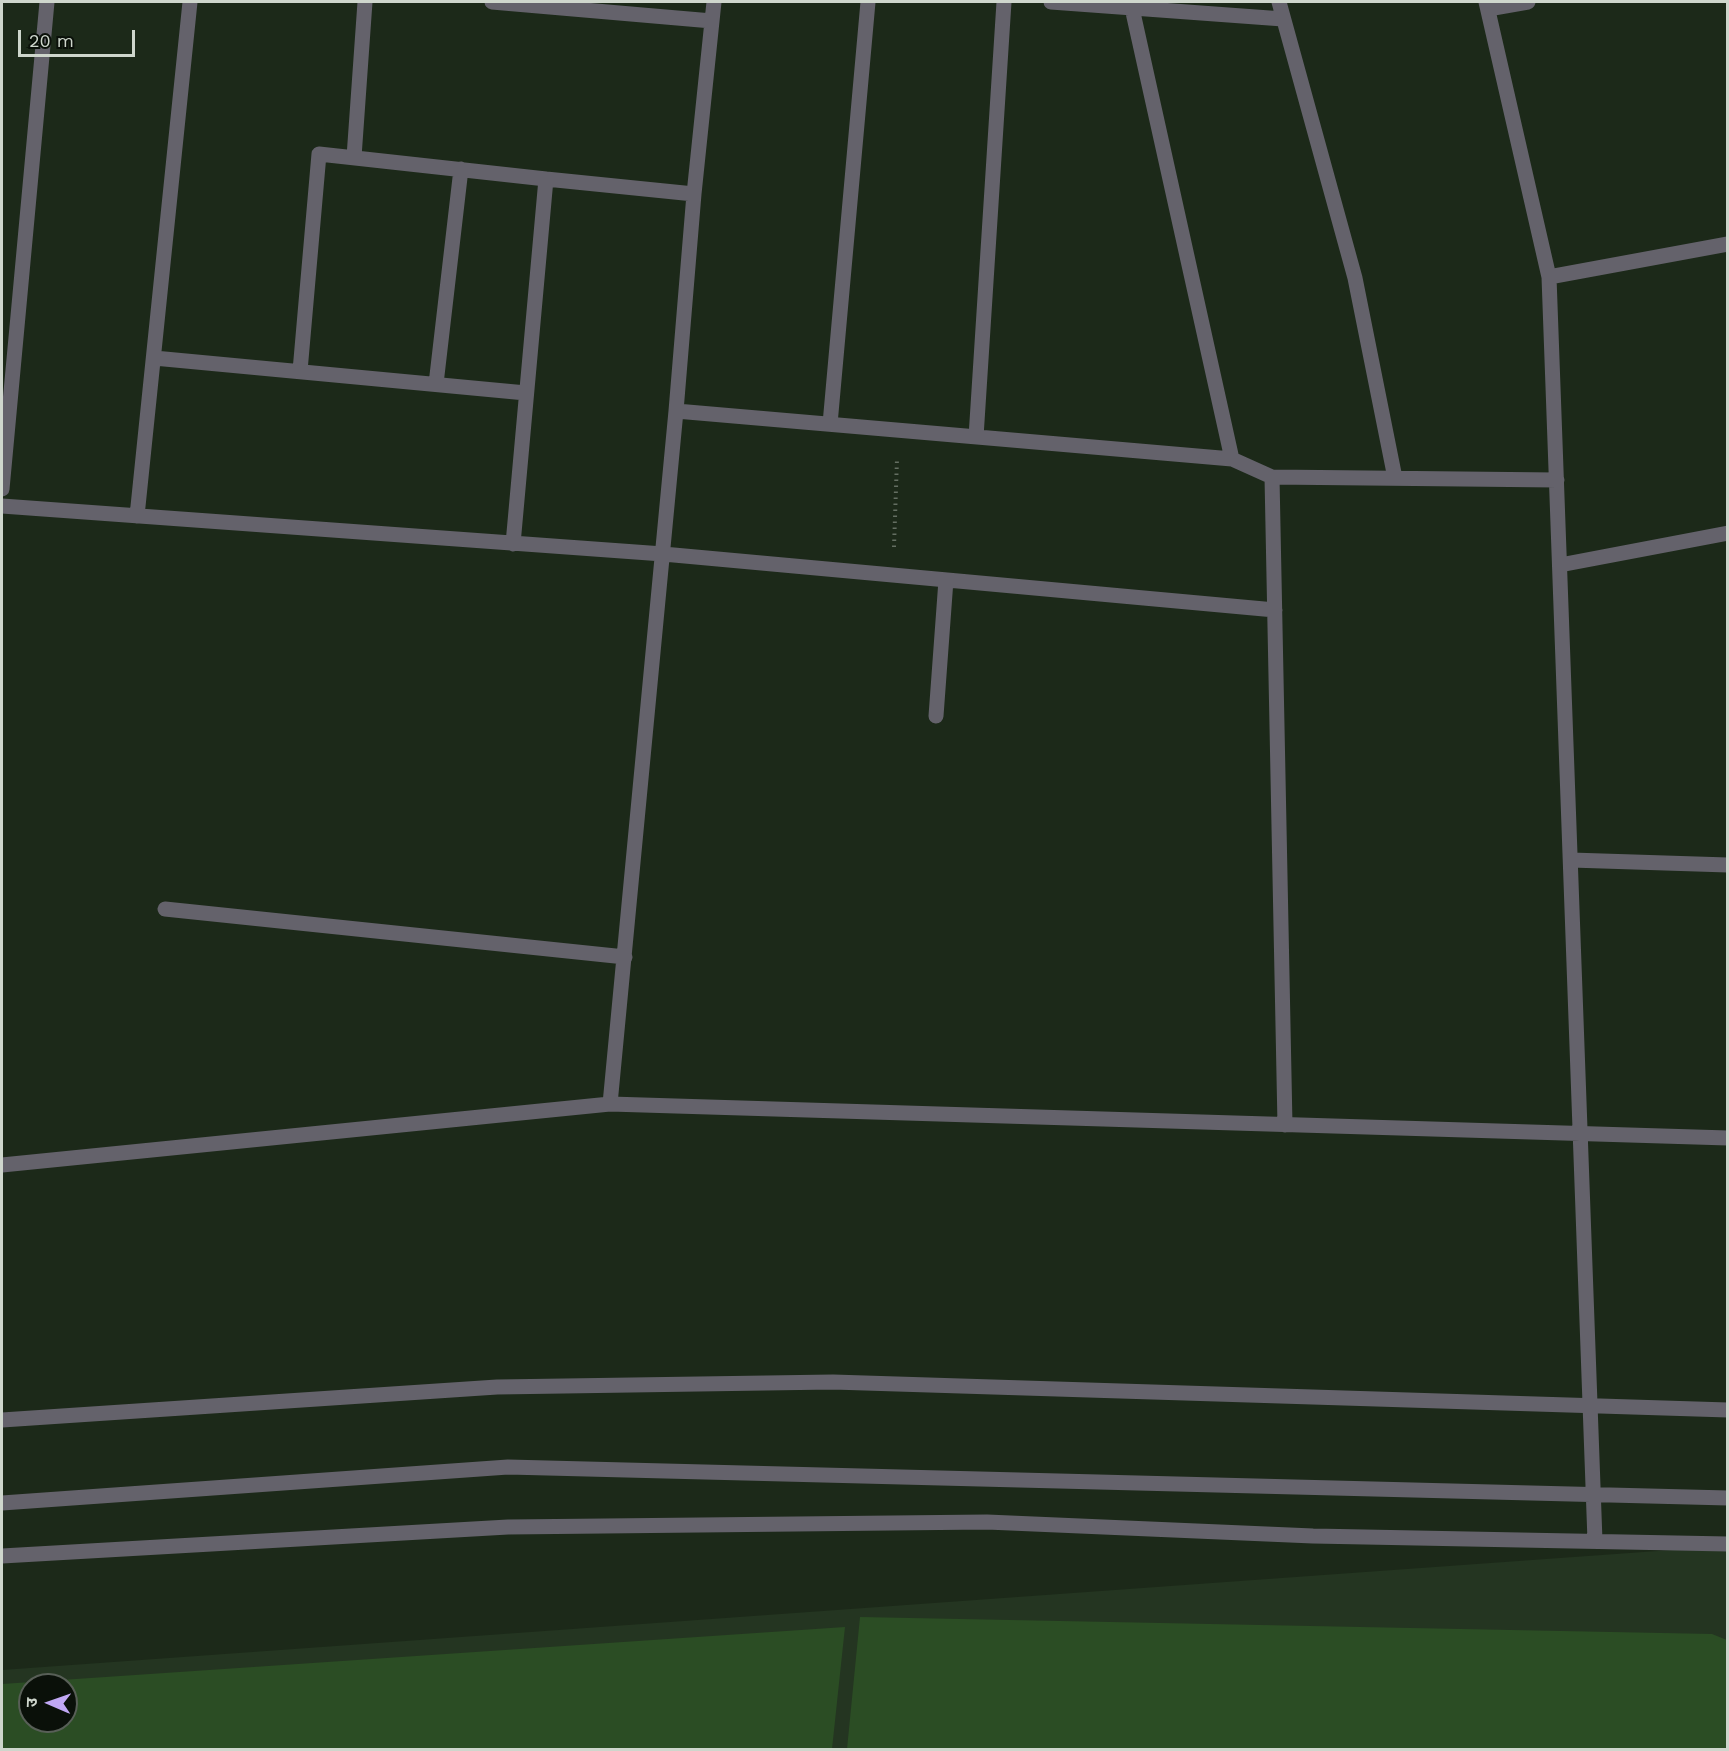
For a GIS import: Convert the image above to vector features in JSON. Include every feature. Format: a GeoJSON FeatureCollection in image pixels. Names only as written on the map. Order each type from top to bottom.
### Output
{"type":"FeatureCollection","features":[{"type":"Feature","properties":{"kind":"street"},"geometry":{"type":"LineString","coordinates":[[2,489],[47,2]]}},
{"type":"Feature","properties":{"kind":"street"},"geometry":{"type":"LineString","coordinates":[[137,516],[190,2]]}},
{"type":"Feature","properties":{"kind":"street"},"geometry":{"type":"LineString","coordinates":[[354,157],[365,2]]}},
{"type":"Feature","properties":{"kind":"street"},"geometry":{"type":"LineString","coordinates":[[492,2],[712,21]]}},
{"type":"Feature","properties":{"kind":"street"},"geometry":{"type":"LineString","coordinates":[[610,1104],[663,554],[694,194],[714,2]]}},
{"type":"Feature","properties":{"kind":"street"},"geometry":{"type":"LineString","coordinates":[[831,424],[868,2]]}},
{"type":"Feature","properties":{"kind":"street"},"geometry":{"type":"LineString","coordinates":[[975,437],[1004,2]]}},
{"type":"Feature","properties":{"kind":"street"},"geometry":{"type":"LineString","coordinates":[[1051,2],[1283,19]]}},
{"type":"Feature","properties":{"kind":"street"},"geometry":{"type":"LineString","coordinates":[[1279,2],[1355,278],[1395,478]]}},
{"type":"Feature","properties":{"kind":"street"},"geometry":{"type":"LineString","coordinates":[[1528,2],[1487,5],[1549,277],[1595,1541]]}},
{"type":"Feature","properties":{"kind":"street"},"geometry":{"type":"LineString","coordinates":[[1132,8],[1232,459]]}},
{"type":"Feature","properties":{"kind":"street"},"geometry":{"type":"LineString","coordinates":[[300,371],[319,154],[694,194]]}},
{"type":"Feature","properties":{"kind":"street"},"geometry":{"type":"LineString","coordinates":[[436,384],[461,169]]}},
{"type":"Feature","properties":{"kind":"street"},"geometry":{"type":"LineString","coordinates":[[513,544],[546,179]]}},
{"type":"Feature","properties":{"kind":"street"},"geometry":{"type":"LineString","coordinates":[[1549,277],[1728,244]]}},
{"type":"Feature","properties":{"kind":"street"},"geometry":{"type":"LineString","coordinates":[[154,358],[526,393]]}},
{"type":"Feature","properties":{"kind":"street"},"geometry":{"type":"LineString","coordinates":[[676,411],[1232,459],[1272,477],[1557,480]]}},
{"type":"Feature","properties":{"kind":"street"},"geometry":{"type":"LineString","coordinates":[[1272,477],[1285,1125]]}},
{"type":"Feature","properties":{"kind":"street"},"geometry":{"type":"LineString","coordinates":[[2,506],[663,554],[1275,610]]}},
{"type":"Feature","properties":{"kind":"street"},"geometry":{"type":"LineString","coordinates":[[1560,565],[1728,533]]}},
{"type":"Feature","properties":{"kind":"street"},"geometry":{"type":"LineString","coordinates":[[936,716],[946,580]]}},
{"type":"Feature","properties":{"kind":"street"},"geometry":{"type":"LineString","coordinates":[[1571,860],[1728,865]]}},
{"type":"Feature","properties":{"kind":"street"},"geometry":{"type":"LineString","coordinates":[[165,909],[625,957]]}},
{"type":"Feature","properties":{"kind":"street"},"geometry":{"type":"LineString","coordinates":[[2,1165],[610,1104],[1728,1138]]}},
{"type":"Feature","properties":{"kind":"street"},"geometry":{"type":"LineString","coordinates":[[2,1420],[498,1387],[833,1382],[1728,1410]]}},
{"type":"Feature","properties":{"kind":"street"},"geometry":{"type":"LineString","coordinates":[[2,1503],[508,1467],[1728,1498]]}},
{"type":"Feature","properties":{"kind":"street"},"geometry":{"type":"LineString","coordinates":[[2,1556],[508,1527],[987,1522],[1313,1536],[1728,1544]]}},
{"type":"Feature","properties":{"kind":"path"},"geometry":{"type":"LineString","coordinates":[[892,575],[898,430]]}},
{"type":"Feature","properties":{"kind":"shaded area"},"geometry":{"type":"Polygon","coordinates":[[[1727,1546],[1727,1749],[2,1750],[2,1670],[1727,1546]]]}},
{"type":"Feature","properties":{"kind":"green space"},"geometry":{"type":"Polygon","coordinates":[[[860,1617],[1712,1634],[1727,1640],[1727,1749],[847,1749],[860,1617]]]}},
{"type":"Feature","properties":{"kind":"green space"},"geometry":{"type":"Polygon","coordinates":[[[845,1627],[832,1749],[2,1749],[2,1684],[18,1683],[18,1733],[78,1733],[78,1679],[845,1627]]]}}]}
